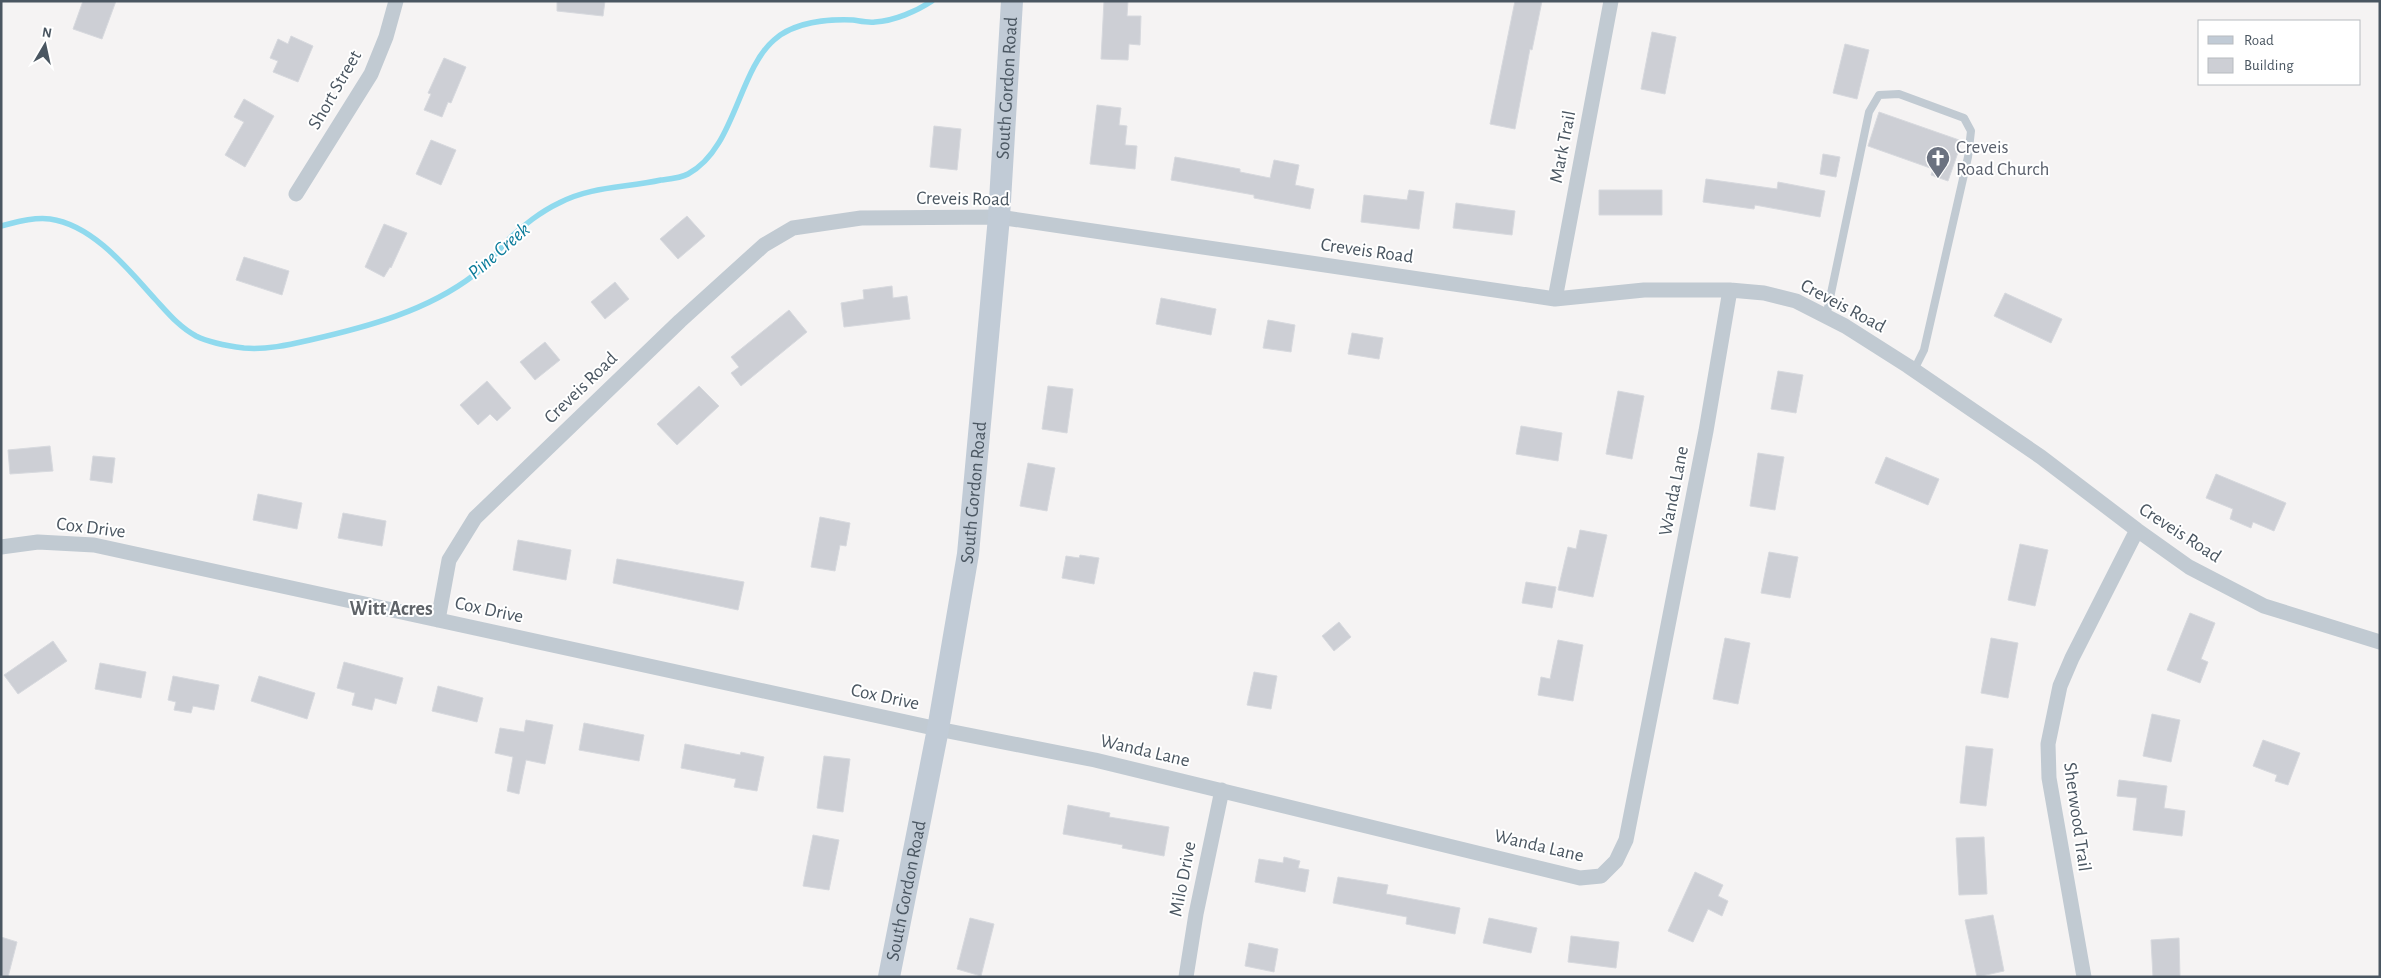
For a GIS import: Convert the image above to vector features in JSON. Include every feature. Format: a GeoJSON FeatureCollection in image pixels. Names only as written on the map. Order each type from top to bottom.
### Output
{"type":"FeatureCollection","features":[{"type":"Feature","properties":{"kind":"street","name":"Short Street"},"geometry":{"type":"LineString","coordinates":[[296,194],[371,74],[386,37],[396,1]]}},
{"type":"Feature","properties":{"kind":"street","name":"South Gordon Road"},"geometry":{"type":"LineString","coordinates":[[889,977],[938,728],[968,554],[999,217],[1012,1]]}},
{"type":"Feature","properties":{"kind":"street","name":"Mark Trail"},"geometry":{"type":"LineString","coordinates":[[1555,300],[1611,1]]}},
{"type":"Feature","properties":{"kind":"street","name":"Creveis Road"},"geometry":{"type":"LineString","coordinates":[[438,620],[449,560],[474,518],[680,321],[764,246],[793,228],[861,218],[999,217],[1555,300],[1644,290],[1730,290],[1764,293],[1796,302],[1845,326],[1914,370],[2041,457],[2137,530],[2189,566],[2264,606],[2380,642]]}},
{"type":"Feature","properties":{"kind":"street","name":"Wanda Lane"},"geometry":{"type":"LineString","coordinates":[[938,728],[1095,760],[1580,878],[1601,876],[1616,861],[1626,840],[1706,431],[1730,290]]}},
{"type":"Feature","properties":{"kind":"street","name":"Sherwood Trail"},"geometry":{"type":"LineString","coordinates":[[2084,977],[2049,778],[2048,744],[2063,679],[2137,530]]}},
{"type":"Feature","properties":{"kind":"street","name":"Cox Drive"},"geometry":{"type":"LineString","coordinates":[[1,547],[38,542],[94,546],[938,728]]}},
{"type":"Feature","properties":{"kind":"street","name":"Milo Drive"},"geometry":{"type":"LineString","coordinates":[[1186,977],[1196,914],[1222,790]]}},
{"type":"Feature","properties":{"kind":"lane"},"geometry":{"type":"LineString","coordinates":[[1826,316],[1870,112],[1879,95],[1899,94],[1964,118],[1971,131],[1968,156],[1924,350],[1914,370]]}},
{"type":"Feature","properties":{"kind":"building"},"geometry":{"type":"Polygon","coordinates":[[[83,1],[116,1],[102,39],[73,29],[83,1]]]}},
{"type":"Feature","properties":{"kind":"building"},"geometry":{"type":"Polygon","coordinates":[[[557,1],[605,1],[603,16],[557,11],[557,1]]]}},
{"type":"Feature","properties":{"kind":"building"},"geometry":{"type":"Polygon","coordinates":[[[1104,1],[1128,1],[1127,16],[1141,16],[1140,45],[1129,44],[1128,60],[1101,59],[1104,1]]]}},
{"type":"Feature","properties":{"kind":"building"},"geometry":{"type":"Polygon","coordinates":[[[1515,1],[1542,1],[1532,50],[1530,49],[1515,129],[1490,124],[1515,1]]]}},
{"type":"Feature","properties":{"kind":"building"},"geometry":{"type":"Polygon","coordinates":[[[1652,32],[1676,37],[1665,94],[1641,89],[1652,32]]]}},
{"type":"Feature","properties":{"kind":"building"},"geometry":{"type":"Polygon","coordinates":[[[291,36],[313,46],[298,82],[273,72],[278,61],[270,58],[278,39],[288,44],[291,36]]]}},
{"type":"Feature","properties":{"kind":"building"},"geometry":{"type":"Polygon","coordinates":[[[1845,44],[1869,50],[1857,99],[1833,93],[1845,44]]]}},
{"type":"Feature","properties":{"kind":"building"},"geometry":{"type":"Polygon","coordinates":[[[444,58],[466,67],[451,103],[448,102],[442,117],[424,110],[431,94],[428,93],[444,58]]]}},
{"type":"Feature","properties":{"kind":"building"},"geometry":{"type":"Polygon","coordinates":[[[244,99],[274,116],[245,167],[225,155],[244,122],[234,117],[244,99]]]}},
{"type":"Feature","properties":{"kind":"building"},"geometry":{"type":"Polygon","coordinates":[[[1097,105],[1121,108],[1119,125],[1127,126],[1125,145],[1137,146],[1135,169],[1090,164],[1097,105]]]}},
{"type":"Feature","properties":{"kind":"building"},"geometry":{"type":"Polygon","coordinates":[[[1879,112],[1962,141],[1948,181],[1931,175],[1933,169],[1868,146],[1879,112]]]}},
{"type":"Feature","properties":{"kind":"building"},"geometry":{"type":"Polygon","coordinates":[[[934,126],[961,129],[957,170],[930,167],[934,126]]]}},
{"type":"Feature","properties":{"kind":"building"},"geometry":{"type":"Polygon","coordinates":[[[431,140],[456,150],[441,185],[416,174],[431,140]]]}},
{"type":"Feature","properties":{"kind":"building"},"geometry":{"type":"Polygon","coordinates":[[[1823,154],[1840,157],[1836,177],[1820,174],[1823,154]]]}},
{"type":"Feature","properties":{"kind":"building"},"geometry":{"type":"Polygon","coordinates":[[[1175,157],[1240,169],[1240,172],[1270,178],[1274,160],[1299,165],[1295,185],[1314,189],[1310,209],[1254,198],[1254,195],[1171,180],[1175,157]]]}},
{"type":"Feature","properties":{"kind":"building"},"geometry":{"type":"Polygon","coordinates":[[[1706,179],[1777,189],[1778,182],[1825,191],[1820,217],[1755,205],[1754,209],[1703,202],[1706,179]]]}},
{"type":"Feature","properties":{"kind":"building"},"geometry":{"type":"Polygon","coordinates":[[[1409,190],[1424,192],[1419,229],[1361,222],[1364,195],[1407,200],[1409,190]]]}},
{"type":"Feature","properties":{"kind":"building"},"geometry":{"type":"Polygon","coordinates":[[[1599,190],[1662,190],[1662,215],[1599,215],[1599,190]]]}},
{"type":"Feature","properties":{"kind":"building"},"geometry":{"type":"Polygon","coordinates":[[[1456,203],[1515,211],[1512,235],[1453,228],[1456,203]]]}},
{"type":"Feature","properties":{"kind":"building"},"geometry":{"type":"Polygon","coordinates":[[[687,216],[705,236],[678,259],[660,239],[687,216]]]}},
{"type":"Feature","properties":{"kind":"building"},"geometry":{"type":"Polygon","coordinates":[[[384,224],[407,233],[391,268],[384,277],[365,267],[384,224]]]}},
{"type":"Feature","properties":{"kind":"building"},"geometry":{"type":"Polygon","coordinates":[[[244,257],[289,271],[282,295],[236,280],[244,257]]]}},
{"type":"Feature","properties":{"kind":"building"},"geometry":{"type":"Polygon","coordinates":[[[615,282],[629,299],[605,319],[591,302],[615,282]]]}},
{"type":"Feature","properties":{"kind":"building"},"geometry":{"type":"Polygon","coordinates":[[[892,286],[893,298],[907,296],[910,319],[844,327],[841,303],[864,299],[863,290],[892,286]]]}},
{"type":"Feature","properties":{"kind":"building"},"geometry":{"type":"Polygon","coordinates":[[[2005,293],[2062,319],[2051,343],[1994,316],[2005,293]]]}},
{"type":"Feature","properties":{"kind":"building"},"geometry":{"type":"Polygon","coordinates":[[[1161,298],[1216,309],[1211,335],[1156,324],[1161,298]]]}},
{"type":"Feature","properties":{"kind":"building"},"geometry":{"type":"Polygon","coordinates":[[[789,310],[807,332],[741,386],[731,373],[739,367],[731,357],[789,310]]]}},
{"type":"Feature","properties":{"kind":"building"},"geometry":{"type":"Polygon","coordinates":[[[1268,320],[1295,325],[1291,352],[1263,348],[1268,320]]]}},
{"type":"Feature","properties":{"kind":"building"},"geometry":{"type":"Polygon","coordinates":[[[1352,333],[1383,338],[1379,359],[1348,354],[1352,333]]]}},
{"type":"Feature","properties":{"kind":"building"},"geometry":{"type":"Polygon","coordinates":[[[545,342],[560,360],[535,380],[520,362],[545,342]]]}},
{"type":"Feature","properties":{"kind":"building"},"geometry":{"type":"Polygon","coordinates":[[[1778,371],[1803,375],[1796,413],[1771,409],[1778,371]]]}},
{"type":"Feature","properties":{"kind":"building"},"geometry":{"type":"Polygon","coordinates":[[[487,381],[511,408],[497,421],[490,414],[478,425],[460,405],[487,381]]]}},
{"type":"Feature","properties":{"kind":"building"},"geometry":{"type":"Polygon","coordinates":[[[699,386],[719,406],[677,445],[657,424],[699,386]]]}},
{"type":"Feature","properties":{"kind":"building"},"geometry":{"type":"Polygon","coordinates":[[[1048,386],[1073,389],[1067,433],[1042,429],[1048,386]]]}},
{"type":"Feature","properties":{"kind":"building"},"geometry":{"type":"Polygon","coordinates":[[[1618,391],[1644,396],[1632,459],[1606,454],[1618,391]]]}},
{"type":"Feature","properties":{"kind":"building"},"geometry":{"type":"Polygon","coordinates":[[[1521,426],[1562,433],[1558,461],[1516,454],[1521,426]]]}},
{"type":"Feature","properties":{"kind":"building"},"geometry":{"type":"Polygon","coordinates":[[[50,446],[53,471],[10,474],[8,450],[50,446]]]}},
{"type":"Feature","properties":{"kind":"building"},"geometry":{"type":"Polygon","coordinates":[[[1758,453],[1784,457],[1775,510],[1750,506],[1758,453]]]}},
{"type":"Feature","properties":{"kind":"building"},"geometry":{"type":"Polygon","coordinates":[[[93,456],[115,458],[112,483],[90,480],[93,456]]]}},
{"type":"Feature","properties":{"kind":"building"},"geometry":{"type":"Polygon","coordinates":[[[1886,457],[1939,479],[1928,505],[1875,483],[1886,457]]]}},
{"type":"Feature","properties":{"kind":"building"},"geometry":{"type":"Polygon","coordinates":[[[1028,463],[1055,468],[1047,511],[1020,506],[1028,463]]]}},
{"type":"Feature","properties":{"kind":"building"},"geometry":{"type":"Polygon","coordinates":[[[2216,474],[2286,503],[2274,531],[2253,522],[2251,528],[2230,519],[2233,509],[2206,498],[2216,474]]]}},
{"type":"Feature","properties":{"kind":"building"},"geometry":{"type":"Polygon","coordinates":[[[258,494],[302,503],[297,529],[253,520],[258,494]]]}},
{"type":"Feature","properties":{"kind":"building"},"geometry":{"type":"Polygon","coordinates":[[[343,513],[386,521],[382,546],[338,538],[343,513]]]}},
{"type":"Feature","properties":{"kind":"building"},"geometry":{"type":"Polygon","coordinates":[[[820,517],[850,523],[846,546],[840,545],[835,571],[811,567],[820,517]]]}},
{"type":"Feature","properties":{"kind":"building"},"geometry":{"type":"Polygon","coordinates":[[[1580,530],[1607,535],[1593,597],[1558,590],[1568,547],[1576,549],[1580,530]]]}},
{"type":"Feature","properties":{"kind":"building"},"geometry":{"type":"Polygon","coordinates":[[[518,540],[571,550],[566,580],[513,570],[518,540]]]}},
{"type":"Feature","properties":{"kind":"building"},"geometry":{"type":"Polygon","coordinates":[[[2020,544],[2048,550],[2035,606],[2008,600],[2020,544]]]}},
{"type":"Feature","properties":{"kind":"building"},"geometry":{"type":"Polygon","coordinates":[[[1769,552],[1798,557],[1790,598],[1761,593],[1769,552]]]}},
{"type":"Feature","properties":{"kind":"building"},"geometry":{"type":"Polygon","coordinates":[[[1080,555],[1099,558],[1094,584],[1062,578],[1066,556],[1079,558],[1080,555]]]}},
{"type":"Feature","properties":{"kind":"building"},"geometry":{"type":"Polygon","coordinates":[[[617,559],[744,582],[738,610],[613,583],[617,559]]]}},
{"type":"Feature","properties":{"kind":"building"},"geometry":{"type":"Polygon","coordinates":[[[1526,582],[1556,587],[1552,608],[1522,603],[1526,582]]]}},
{"type":"Feature","properties":{"kind":"building"},"geometry":{"type":"Polygon","coordinates":[[[2190,613],[2215,623],[2201,659],[2208,662],[2200,683],[2167,670],[2190,613]]]}},
{"type":"Feature","properties":{"kind":"building"},"geometry":{"type":"Polygon","coordinates":[[[1339,622],[1351,637],[1334,651],[1322,636],[1339,622]]]}},
{"type":"Feature","properties":{"kind":"building"},"geometry":{"type":"Polygon","coordinates":[[[1725,638],[1750,643],[1738,704],[1713,699],[1725,638]]]}},
{"type":"Feature","properties":{"kind":"building"},"geometry":{"type":"Polygon","coordinates":[[[1991,638],[2018,643],[2008,698],[1981,693],[1991,638]]]}},
{"type":"Feature","properties":{"kind":"building"},"geometry":{"type":"Polygon","coordinates":[[[1558,640],[1583,645],[1573,701],[1538,695],[1541,677],[1550,679],[1558,640]]]}},
{"type":"Feature","properties":{"kind":"building"},"geometry":{"type":"Polygon","coordinates":[[[53,641],[67,661],[18,694],[4,675],[53,641]]]}},
{"type":"Feature","properties":{"kind":"building"},"geometry":{"type":"Polygon","coordinates":[[[344,662],[403,678],[396,704],[375,698],[372,710],[352,705],[355,693],[337,688],[344,662]]]}},
{"type":"Feature","properties":{"kind":"building"},"geometry":{"type":"Polygon","coordinates":[[[100,663],[146,672],[141,698],[95,689],[100,663]]]}},
{"type":"Feature","properties":{"kind":"building"},"geometry":{"type":"Polygon","coordinates":[[[1254,672],[1277,676],[1271,709],[1247,705],[1254,672]]]}},
{"type":"Feature","properties":{"kind":"building"},"geometry":{"type":"Polygon","coordinates":[[[173,676],[219,685],[214,710],[193,706],[191,713],[174,710],[176,702],[168,700],[173,676]]]}},
{"type":"Feature","properties":{"kind":"building"},"geometry":{"type":"Polygon","coordinates":[[[259,676],[315,693],[307,719],[251,701],[259,676]]]}},
{"type":"Feature","properties":{"kind":"building"},"geometry":{"type":"Polygon","coordinates":[[[438,686],[483,698],[477,722],[432,711],[438,686]]]}},
{"type":"Feature","properties":{"kind":"building"},"geometry":{"type":"Polygon","coordinates":[[[2152,714],[2180,720],[2171,762],[2143,756],[2152,714]]]}},
{"type":"Feature","properties":{"kind":"building"},"geometry":{"type":"Polygon","coordinates":[[[526,720],[553,725],[545,764],[526,760],[519,794],[507,791],[513,757],[495,753],[500,728],[524,732],[526,720]]]}},
{"type":"Feature","properties":{"kind":"building"},"geometry":{"type":"Polygon","coordinates":[[[584,723],[644,735],[639,761],[579,750],[584,723]]]}},
{"type":"Feature","properties":{"kind":"building"},"geometry":{"type":"Polygon","coordinates":[[[2263,740],[2300,753],[2288,785],[2275,781],[2277,775],[2253,766],[2263,740]]]}},
{"type":"Feature","properties":{"kind":"building"},"geometry":{"type":"Polygon","coordinates":[[[685,744],[740,755],[741,752],[764,757],[757,791],[734,787],[736,779],[681,768],[685,744]]]}},
{"type":"Feature","properties":{"kind":"building"},"geometry":{"type":"Polygon","coordinates":[[[1966,746],[1993,749],[1986,806],[1960,803],[1966,746]]]}},
{"type":"Feature","properties":{"kind":"building"},"geometry":{"type":"Polygon","coordinates":[[[824,756],[850,759],[843,812],[817,808],[824,756]]]}},
{"type":"Feature","properties":{"kind":"building"},"geometry":{"type":"Polygon","coordinates":[[[2119,780],[2167,786],[2164,808],[2185,811],[2182,836],[2133,830],[2137,798],[2117,796],[2119,780]]]}},
{"type":"Feature","properties":{"kind":"building"},"geometry":{"type":"Polygon","coordinates":[[[1068,805],[1110,813],[1109,817],[1169,827],[1164,856],[1122,848],[1123,845],[1063,834],[1068,805]]]}},
{"type":"Feature","properties":{"kind":"building"},"geometry":{"type":"Polygon","coordinates":[[[813,835],[839,840],[829,890],[803,886],[813,835]]]}},
{"type":"Feature","properties":{"kind":"building"},"geometry":{"type":"Polygon","coordinates":[[[1984,837],[1987,894],[1959,895],[1956,838],[1984,837]]]}},
{"type":"Feature","properties":{"kind":"building"},"geometry":{"type":"Polygon","coordinates":[[[1284,857],[1300,861],[1298,868],[1309,870],[1305,892],[1255,882],[1259,859],[1283,863],[1284,857]]]}},
{"type":"Feature","properties":{"kind":"building"},"geometry":{"type":"Polygon","coordinates":[[[1695,872],[1723,885],[1718,896],[1728,901],[1722,916],[1708,909],[1693,942],[1668,931],[1695,872]]]}},
{"type":"Feature","properties":{"kind":"building"},"geometry":{"type":"Polygon","coordinates":[[[1338,877],[1388,885],[1386,894],[1460,908],[1455,934],[1406,924],[1407,917],[1333,903],[1338,877]]]}},
{"type":"Feature","properties":{"kind":"building"},"geometry":{"type":"Polygon","coordinates":[[[1993,915],[2004,971],[1977,977],[1965,920],[1993,915]]]}},
{"type":"Feature","properties":{"kind":"building"},"geometry":{"type":"Polygon","coordinates":[[[970,918],[994,924],[981,976],[957,969],[970,918]]]}},
{"type":"Feature","properties":{"kind":"building"},"geometry":{"type":"Polygon","coordinates":[[[1489,918],[1537,928],[1531,953],[1483,943],[1489,918]]]}},
{"type":"Feature","properties":{"kind":"building"},"geometry":{"type":"Polygon","coordinates":[[[1571,936],[1619,942],[1616,968],[1568,962],[1571,936]]]}},
{"type":"Feature","properties":{"kind":"building"},"geometry":{"type":"Polygon","coordinates":[[[1,937],[17,942],[8,977],[1,977],[1,937]]]}},
{"type":"Feature","properties":{"kind":"building"},"geometry":{"type":"Polygon","coordinates":[[[2179,938],[2180,977],[2153,977],[2151,940],[2179,938]]]}},
{"type":"Feature","properties":{"kind":"building"},"geometry":{"type":"Polygon","coordinates":[[[1249,943],[1278,949],[1274,972],[1245,966],[1249,943]]]}},
{"type":"Feature","properties":{"kind":"waterway","name":"Pine Creek"},"geometry":{"type":"LineString","coordinates":[[1,226],[26,220],[50,219],[66,223],[81,230],[109,250],[179,324],[207,341],[238,347],[269,348],[331,335],[396,316],[437,299],[479,271],[526,224],[546,210],[571,197],[596,190],[675,178],[688,174],[704,162],[716,147],[752,70],[762,54],[782,34],[801,25],[822,21],[853,20],[872,22],[890,20],[912,12],[932,1]]}},
{"type":"Feature","properties":{"kind":"place","name":"Creveis Road Church"},"geometry":{"type":"Point","coordinates":[1938,179]}},
{"type":"Feature","properties":{"kind":"district","name":"Witt Acres"},"geometry":{"type":"Point","coordinates":[391,609]}}]}
